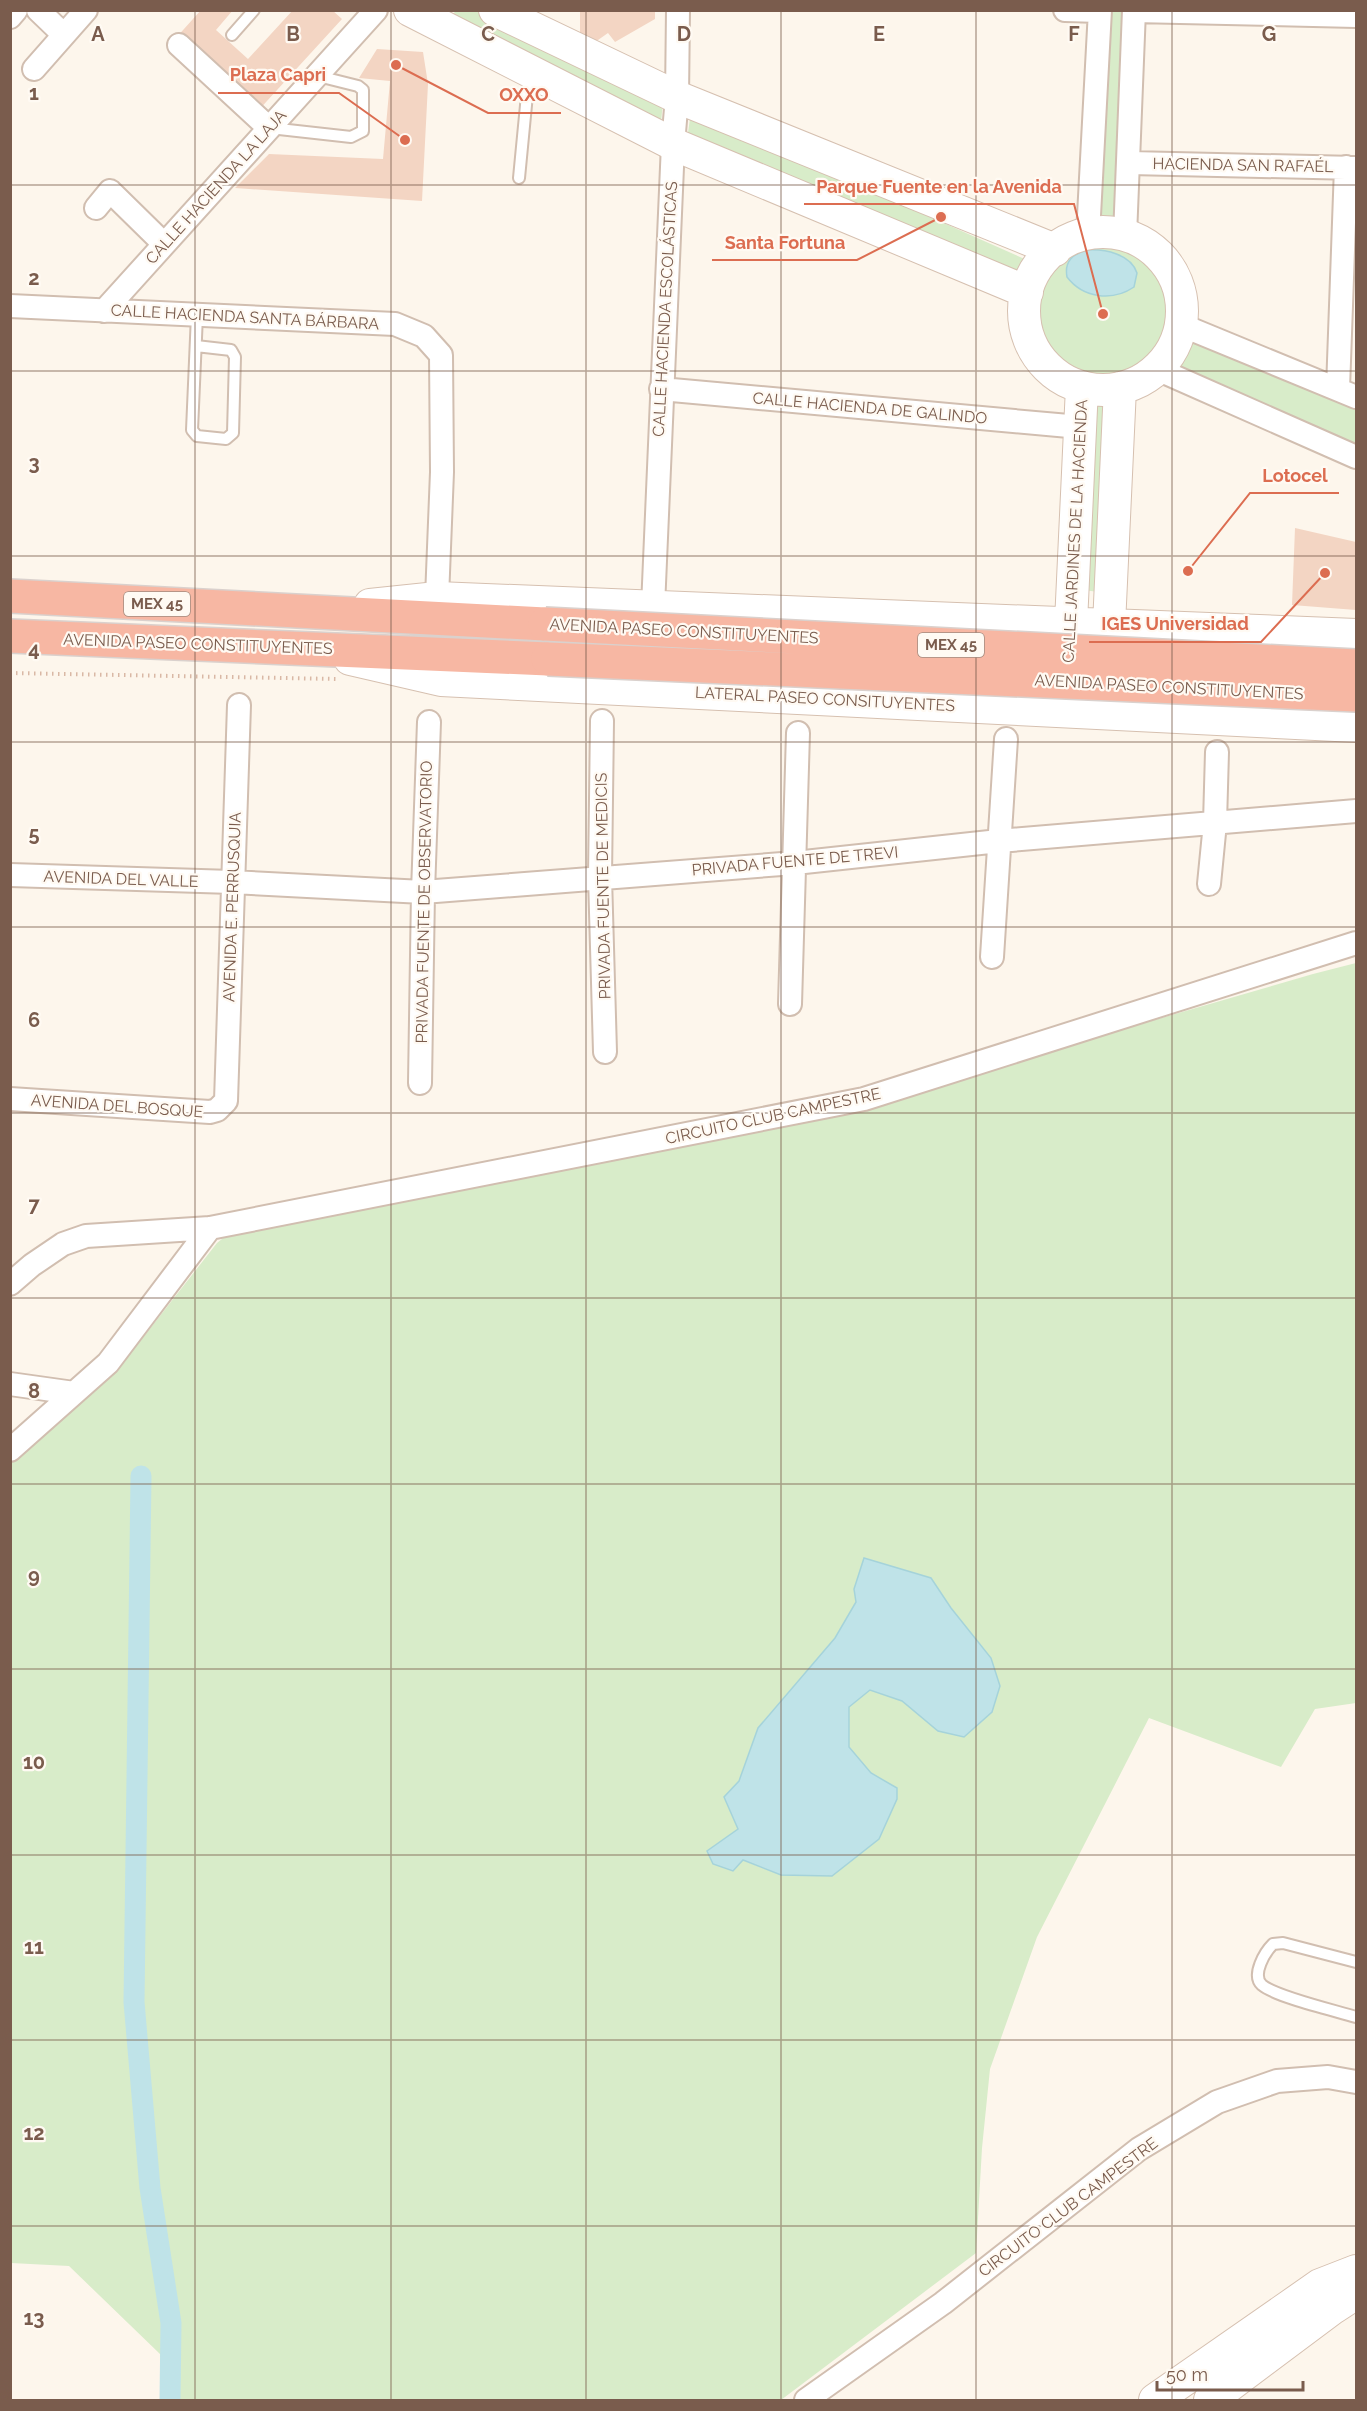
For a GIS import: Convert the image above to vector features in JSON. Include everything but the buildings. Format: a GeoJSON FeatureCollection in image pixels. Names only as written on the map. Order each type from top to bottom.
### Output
{"type":"FeatureCollection","features":[{"type":"Feature","properties":{"kind":"highway","name":"AVENIDA PASEO CONSTITUYENTES"},"geometry":{"type":"LineString","coordinates":[[10,596],[1356,666]]}},
{"type":"Feature","properties":{"kind":"highway","name":"AVENIDA PASEO CONSTITUYENTES"},"geometry":{"type":"LineString","coordinates":[[10,636],[1356,695]]}},
{"type":"Feature","properties":{"kind":"main road"},"geometry":{"type":"LineString","coordinates":[[410,10],[444,18],[530,71],[673,144],[1027,292]]}},
{"type":"Feature","properties":{"kind":"main road"},"geometry":{"type":"LineString","coordinates":[[495,10],[677,97],[1055,250]]}},
{"type":"Feature","properties":{"kind":"main road"},"geometry":{"type":"LineString","coordinates":[[1107,233],[1125,236],[1154,252],[1171,273],[1180,298],[1181,325],[1172,349],[1157,369],[1140,381],[1120,388],[1103,390],[1082,387],[1065,380],[1052,370],[1034,348],[1025,320],[1027,292],[1037,268],[1055,250],[1071,240],[1088,234],[1107,233]]}},
{"type":"Feature","properties":{"kind":"main road","name":"CALLE JARDINES DE LA HACIENDA"},"geometry":{"type":"LineString","coordinates":[[1067,711],[1082,387]]}},
{"type":"Feature","properties":{"kind":"main road"},"geometry":{"type":"LineString","coordinates":[[1108,625],[1120,388]]}},
{"type":"Feature","properties":{"kind":"main road"},"geometry":{"type":"LineString","coordinates":[[304,612],[437,598],[1356,635]]}},
{"type":"Feature","properties":{"kind":"main road","name":"LATERAL PASEO CONSITUYENTES"},"geometry":{"type":"LineString","coordinates":[[297,647],[441,680],[1356,726]]}},
{"type":"Feature","properties":{"kind":"main road"},"geometry":{"type":"LineString","coordinates":[[1155,2400],[1320,2285],[1356,2271]]}},
{"type":"Feature","properties":{"kind":"main road"},"geometry":{"type":"LineString","coordinates":[[1210,2400],[1356,2293]]}},
{"type":"Feature","properties":{"kind":"street"},"geometry":{"type":"LineString","coordinates":[[10,17],[16,10]]}},
{"type":"Feature","properties":{"kind":"street"},"geometry":{"type":"LineString","coordinates":[[38,10],[64,35]]}},
{"type":"Feature","properties":{"kind":"street"},"geometry":{"type":"LineString","coordinates":[[34,69],[86,10]]}},
{"type":"Feature","properties":{"kind":"street","name":"CALLE HACIENDA LA LAJA"},"geometry":{"type":"LineString","coordinates":[[104,311],[376,10]]}},
{"type":"Feature","properties":{"kind":"street","name":"CALLE HACIENDA ESCOLÁSTICAS"},"geometry":{"type":"LineString","coordinates":[[652,607],[677,97],[678,10]]}},
{"type":"Feature","properties":{"kind":"street"},"geometry":{"type":"LineString","coordinates":[[1065,10],[1100,11],[1088,234]]}},
{"type":"Feature","properties":{"kind":"street"},"geometry":{"type":"LineString","coordinates":[[1125,236],[1130,163],[1134,11],[1356,16]]}},
{"type":"Feature","properties":{"kind":"street"},"geometry":{"type":"LineString","coordinates":[[179,45],[269,128]]}},
{"type":"Feature","properties":{"kind":"street","name":"HACIENDA SAN RAFAÉL"},"geometry":{"type":"LineString","coordinates":[[1130,163],[1351,168]]}},
{"type":"Feature","properties":{"kind":"street"},"geometry":{"type":"LineString","coordinates":[[1181,325],[1347,393],[1351,168]]}},
{"type":"Feature","properties":{"kind":"street"},"geometry":{"type":"LineString","coordinates":[[96,208],[110,191],[164,244]]}},
{"type":"Feature","properties":{"kind":"street","name":"CALLE HACIENDA SANTA BÁRBARA"},"geometry":{"type":"LineString","coordinates":[[10,306],[394,324],[424,336],[441,355],[442,472],[437,598]]}},
{"type":"Feature","properties":{"kind":"street"},"geometry":{"type":"LineString","coordinates":[[1157,369],[1356,457]]}},
{"type":"Feature","properties":{"kind":"street","name":"CALLE HACIENDA DE GALINDO"},"geometry":{"type":"LineString","coordinates":[[661,388],[1080,427]]}},
{"type":"Feature","properties":{"kind":"street","name":"AVENIDA E. PERRUSQUIA"},"geometry":{"type":"LineString","coordinates":[[222,1107],[228,1096],[232,882],[239,705]]}},
{"type":"Feature","properties":{"kind":"street","name":"PRIVADA FUENTE DE MEDICIS"},"geometry":{"type":"LineString","coordinates":[[602,721],[600,877],[605,1052]]}},
{"type":"Feature","properties":{"kind":"street","name":"PRIVADA FUENTE DE OBSERVATORIO"},"geometry":{"type":"LineString","coordinates":[[420,1083],[429,722]]}},
{"type":"Feature","properties":{"kind":"street"},"geometry":{"type":"LineString","coordinates":[[790,1004],[798,733]]}},
{"type":"Feature","properties":{"kind":"street"},"geometry":{"type":"LineString","coordinates":[[992,957],[1006,739]]}},
{"type":"Feature","properties":{"kind":"street"},"geometry":{"type":"LineString","coordinates":[[1209,884],[1215,823],[1217,752]]}},
{"type":"Feature","properties":{"kind":"street","name":"PRIVADA FUENTE DE TREVI"},"geometry":{"type":"LineString","coordinates":[[232,882],[423,892],[795,863],[999,841],[1356,811]]}},
{"type":"Feature","properties":{"kind":"street","name":"AVENIDA DEL VALLE"},"geometry":{"type":"LineString","coordinates":[[10,875],[232,882]]}},
{"type":"Feature","properties":{"kind":"street","name":"CIRCUITO CLUB CAMPESTRE"},"geometry":{"type":"LineString","coordinates":[[10,1284],[32,1265],[63,1244],[86,1236],[210,1228],[864,1099],[1356,943]]}},
{"type":"Feature","properties":{"kind":"street","name":"AVENIDA DEL BOSQUE"},"geometry":{"type":"LineString","coordinates":[[10,1099],[210,1112],[222,1107]]}},
{"type":"Feature","properties":{"kind":"street"},"geometry":{"type":"LineString","coordinates":[[10,1450],[108,1363],[210,1228]]}},
{"type":"Feature","properties":{"kind":"street"},"geometry":{"type":"LineString","coordinates":[[10,1384],[74,1393]]}},
{"type":"Feature","properties":{"kind":"street","name":"CIRCUITO CLUB CAMPESTRE"},"geometry":{"type":"LineString","coordinates":[[806,2400],[943,2302],[1139,2150],[1216,2102],[1277,2081],[1328,2077],[1356,2082]]}},
{"type":"Feature","properties":{"kind":"lane"},"geometry":{"type":"LineString","coordinates":[[232,35],[254,10]]}},
{"type":"Feature","properties":{"kind":"lane"},"geometry":{"type":"LineString","coordinates":[[519,178],[530,71]]}},
{"type":"Feature","properties":{"kind":"lane"},"geometry":{"type":"LineString","coordinates":[[269,128],[351,137],[363,131],[363,90],[358,86],[318,76]]}},
{"type":"Feature","properties":{"kind":"lane"},"geometry":{"type":"LineString","coordinates":[[196,346],[231,350],[235,357],[233,433],[226,439],[197,436],[192,430],[197,315]]}},
{"type":"Feature","properties":{"kind":"lane"},"geometry":{"type":"LineString","coordinates":[[1356,1962],[1283,1943],[1273,1944],[1264,1953],[1258,1978],[1261,1985],[1275,1992],[1356,2017]]}},
{"type":"Feature","properties":{"kind":"path"},"geometry":{"type":"LineString","coordinates":[[10,673],[348,679]]}},
{"type":"Feature","properties":{"kind":"green space"},"geometry":{"type":"Polygon","coordinates":[[[455,11],[482,11],[663,102],[660,132],[450,23],[455,11]]]}},
{"type":"Feature","properties":{"kind":"green space"},"geometry":{"type":"Polygon","coordinates":[[[1102,11],[1128,11],[1123,230],[1095,230],[1102,11]]]}},
{"type":"Feature","properties":{"kind":"green space"},"geometry":{"type":"Polygon","coordinates":[[[691,111],[1036,264],[1024,284],[687,140],[691,111]]]}},
{"type":"Feature","properties":{"kind":"green space"},"geometry":{"type":"Polygon","coordinates":[[[1103,234],[1118,235],[1133,240],[1158,257],[1175,282],[1180,297],[1180,327],[1175,342],[1158,367],[1133,384],[1118,389],[1103,390],[1088,389],[1073,384],[1048,367],[1031,342],[1026,327],[1025,312],[1026,297],[1031,282],[1048,257],[1073,240],[1088,235],[1103,234]]]}},
{"type":"Feature","properties":{"kind":"green space"},"geometry":{"type":"Polygon","coordinates":[[[1188,332],[1356,404],[1356,450],[1166,368],[1188,332]]]}},
{"type":"Feature","properties":{"kind":"green space"},"geometry":{"type":"Polygon","coordinates":[[[1088,403],[1106,405],[1105,593],[1084,590],[1088,403]]]}},
{"type":"Feature","properties":{"kind":"green space"},"geometry":{"type":"Polygon","coordinates":[[[1356,963],[1356,1703],[1315,1709],[1281,1767],[1149,1718],[1037,1937],[990,2069],[982,2148],[976,2253],[781,2400],[162,2400],[160,2354],[69,2266],[11,2263],[10,1460],[134,1349],[217,1243],[233,1230],[865,1104],[1356,963]],[[864,1559],[854,1589],[856,1602],[835,1638],[758,1728],[739,1781],[724,1797],[738,1829],[707,1851],[742,1860],[781,1875],[897,1788],[871,1773],[849,1747],[849,1707],[870,1690],[902,1701],[938,1731],[951,1608],[931,1578],[864,1559]]]}},
{"type":"Feature","properties":{"kind":"water"},"geometry":{"type":"Polygon","coordinates":[[[1087,250],[1102,250],[1129,261],[1137,273],[1134,287],[1116,295],[1107,296],[1098,296],[1081,290],[1067,277],[1066,271],[1068,262],[1074,256],[1087,250]]]}},
{"type":"Feature","properties":{"kind":"water"},"geometry":{"type":"Polygon","coordinates":[[[864,1558],[931,1578],[951,1608],[991,1658],[1000,1686],[992,1712],[964,1737],[938,1731],[902,1701],[870,1690],[849,1707],[849,1747],[871,1773],[897,1788],[897,1799],[879,1839],[832,1876],[781,1875],[743,1860],[733,1871],[713,1864],[707,1851],[738,1829],[724,1797],[739,1781],[758,1728],[835,1638],[856,1602],[854,1589],[864,1558]]]}},
{"type":"Feature","properties":{"kind":"waterway"},"geometry":{"type":"LineString","coordinates":[[141,1476],[134,2002],[150,2188],[171,2323],[170,2400]]}},
{"type":"Feature","properties":{"kind":"place","name":"OXXO"},"geometry":{"type":"Point","coordinates":[396,65]}},
{"type":"Feature","properties":{"kind":"place","name":"Plaza Capri"},"geometry":{"type":"Point","coordinates":[405,140]}},
{"type":"Feature","properties":{"kind":"place","name":"Santa Fortuna"},"geometry":{"type":"Point","coordinates":[941,217]}},
{"type":"Feature","properties":{"kind":"place","name":"Parque Fuente en la Avenida"},"geometry":{"type":"Point","coordinates":[1103,314]}},
{"type":"Feature","properties":{"kind":"place","name":"Lotocel"},"geometry":{"type":"Point","coordinates":[1188,571]}},
{"type":"Feature","properties":{"kind":"place","name":"IGES Universidad"},"geometry":{"type":"Point","coordinates":[1325,573]}}]}
